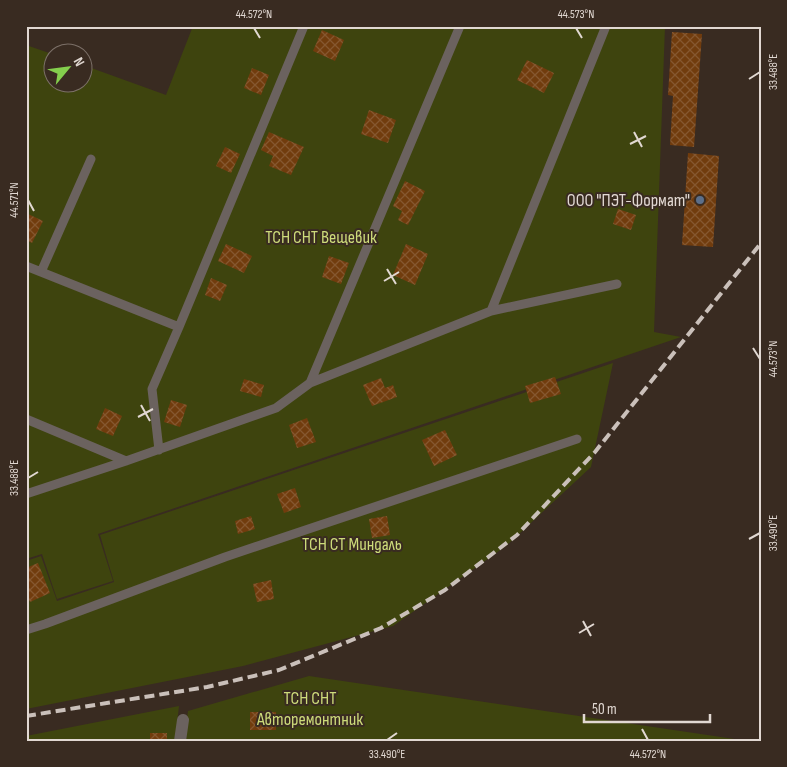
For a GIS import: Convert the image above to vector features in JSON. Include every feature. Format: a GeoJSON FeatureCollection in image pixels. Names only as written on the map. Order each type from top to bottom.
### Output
{"type":"FeatureCollection","features":[{"type":"Feature","properties":{"kind":"street"},"geometry":{"type":"LineString","coordinates":[[180,741],[183,720]]}},
{"type":"Feature","properties":{"kind":"lane"},"geometry":{"type":"LineString","coordinates":[[159,450],[152,389],[304,26]]}},
{"type":"Feature","properties":{"kind":"lane"},"geometry":{"type":"LineString","coordinates":[[310,383],[460,26]]}},
{"type":"Feature","properties":{"kind":"lane"},"geometry":{"type":"LineString","coordinates":[[491,311],[606,26]]}},
{"type":"Feature","properties":{"kind":"lane"},"geometry":{"type":"LineString","coordinates":[[41,272],[91,159]]}},
{"type":"Feature","properties":{"kind":"lane"},"geometry":{"type":"LineString","coordinates":[[26,266],[179,327]]}},
{"type":"Feature","properties":{"kind":"lane"},"geometry":{"type":"LineString","coordinates":[[26,494],[159,450],[276,408],[310,383],[491,311],[617,284]]}},
{"type":"Feature","properties":{"kind":"lane"},"geometry":{"type":"LineString","coordinates":[[26,419],[126,461]]}},
{"type":"Feature","properties":{"kind":"lane"},"geometry":{"type":"LineString","coordinates":[[26,630],[225,557],[576,439]]}},
{"type":"Feature","properties":{"kind":"green space","name":"ТСН СНТ Вещевик"},"geometry":{"type":"Polygon","coordinates":[[[193,26],[665,26],[654,332],[681,337],[98,534],[113,581],[57,599],[42,554],[26,559],[26,45],[42,51],[42,92],[92,92],[92,68],[166,95],[193,26]]]}},
{"type":"Feature","properties":{"kind":"green space","name":"ТСН СТ Миндаль"},"geometry":{"type":"Polygon","coordinates":[[[613,363],[591,467],[506,546],[393,626],[243,666],[26,709],[26,561],[41,556],[57,601],[114,582],[100,535],[613,363]]]}},
{"type":"Feature","properties":{"kind":"green space","name":"ТСН СНТ Авторемонтник"},"geometry":{"type":"Polygon","coordinates":[[[309,676],[748,741],[184,741],[188,711],[309,676]]]}},
{"type":"Feature","properties":{"kind":"green space"},"geometry":{"type":"Polygon","coordinates":[[[179,706],[175,741],[26,741],[26,736],[179,706]]]}},
{"type":"Feature","properties":{"kind":"building"},"geometry":{"type":"Polygon","coordinates":[[[322,30],[344,40],[335,61],[313,51],[322,30]]]}},
{"type":"Feature","properties":{"kind":"building"},"geometry":{"type":"Polygon","coordinates":[[[672,32],[702,34],[694,147],[670,145],[673,96],[668,95],[672,32]]]}},
{"type":"Feature","properties":{"kind":"building"},"geometry":{"type":"Polygon","coordinates":[[[527,60],[554,73],[544,93],[517,80],[527,60]]]}},
{"type":"Feature","properties":{"kind":"building"},"geometry":{"type":"Polygon","coordinates":[[[252,68],[269,75],[261,95],[244,88],[252,68]]]}},
{"type":"Feature","properties":{"kind":"building"},"geometry":{"type":"Polygon","coordinates":[[[369,110],[396,120],[388,143],[361,134],[369,110]]]}},
{"type":"Feature","properties":{"kind":"building"},"geometry":{"type":"Polygon","coordinates":[[[269,132],[304,147],[291,175],[269,166],[273,156],[261,150],[269,132]]]}},
{"type":"Feature","properties":{"kind":"building"},"geometry":{"type":"Polygon","coordinates":[[[225,147],[240,154],[231,173],[216,166],[225,147]]]}},
{"type":"Feature","properties":{"kind":"building","name":"ООО \"ПЭТ-Формат\""},"geometry":{"type":"Polygon","coordinates":[[[688,153],[719,156],[713,247],[682,245],[688,153]]]}},
{"type":"Feature","properties":{"kind":"building"},"geometry":{"type":"Polygon","coordinates":[[[405,181],[425,191],[408,225],[398,220],[402,211],[393,206],[405,181]]]}},
{"type":"Feature","properties":{"kind":"building"},"geometry":{"type":"Polygon","coordinates":[[[618,209],[636,215],[631,230],[613,224],[618,209]]]}},
{"type":"Feature","properties":{"kind":"building"},"geometry":{"type":"Polygon","coordinates":[[[26,213],[43,221],[32,243],[26,240],[26,213]]]}},
{"type":"Feature","properties":{"kind":"building"},"geometry":{"type":"Polygon","coordinates":[[[226,244],[252,256],[244,273],[218,261],[226,244]]]}},
{"type":"Feature","properties":{"kind":"building"},"geometry":{"type":"Polygon","coordinates":[[[406,244],[428,254],[415,285],[393,275],[406,244]]]}},
{"type":"Feature","properties":{"kind":"building"},"geometry":{"type":"Polygon","coordinates":[[[329,256],[349,263],[341,284],[322,277],[329,256]]]}},
{"type":"Feature","properties":{"kind":"building"},"geometry":{"type":"Polygon","coordinates":[[[211,278],[227,285],[220,301],[205,295],[211,278]]]}},
{"type":"Feature","properties":{"kind":"building"},"geometry":{"type":"Polygon","coordinates":[[[555,377],[561,394],[530,403],[525,386],[555,377]]]}},
{"type":"Feature","properties":{"kind":"building"},"geometry":{"type":"Polygon","coordinates":[[[381,378],[385,388],[393,385],[397,397],[372,406],[363,385],[381,378]]]}},
{"type":"Feature","properties":{"kind":"building"},"geometry":{"type":"Polygon","coordinates":[[[244,379],[264,385],[261,397],[240,391],[244,379]]]}},
{"type":"Feature","properties":{"kind":"building"},"geometry":{"type":"Polygon","coordinates":[[[171,400],[187,405],[180,427],[164,422],[171,400]]]}},
{"type":"Feature","properties":{"kind":"building"},"geometry":{"type":"Polygon","coordinates":[[[105,408],[122,416],[113,436],[96,429],[105,408]]]}},
{"type":"Feature","properties":{"kind":"building"},"geometry":{"type":"Polygon","coordinates":[[[307,418],[316,442],[297,448],[289,425],[307,418]]]}},
{"type":"Feature","properties":{"kind":"building"},"geometry":{"type":"Polygon","coordinates":[[[445,430],[457,455],[434,466],[422,440],[445,430]]]}},
{"type":"Feature","properties":{"kind":"building"},"geometry":{"type":"Polygon","coordinates":[[[295,488],[301,507],[284,513],[277,494],[295,488]]]}},
{"type":"Feature","properties":{"kind":"building"},"geometry":{"type":"Polygon","coordinates":[[[251,516],[255,529],[238,534],[235,521],[251,516]]]}},
{"type":"Feature","properties":{"kind":"building"},"geometry":{"type":"Polygon","coordinates":[[[387,516],[390,535],[372,538],[369,519],[387,516]]]}},
{"type":"Feature","properties":{"kind":"building"},"geometry":{"type":"Polygon","coordinates":[[[38,563],[50,593],[30,602],[26,593],[26,568],[38,563]]]}},
{"type":"Feature","properties":{"kind":"building"},"geometry":{"type":"Polygon","coordinates":[[[271,580],[274,599],[257,602],[253,584],[271,580]]]}},
{"type":"Feature","properties":{"kind":"building"},"geometry":{"type":"Polygon","coordinates":[[[250,712],[276,712],[276,730],[250,730],[250,712]]]}},
{"type":"Feature","properties":{"kind":"building"},"geometry":{"type":"Polygon","coordinates":[[[150,733],[167,733],[167,741],[150,741],[150,733]]]}},
{"type":"Feature","properties":{"kind":"railway"},"geometry":{"type":"LineString","coordinates":[[26,716],[207,687],[279,670],[381,628],[445,590],[517,535],[595,452],[761,243]]}},
{"type":"Feature","properties":{"kind":"place","name":"ООО \"ПЭТ-Формат\""},"geometry":{"type":"Point","coordinates":[700,200]}}]}
